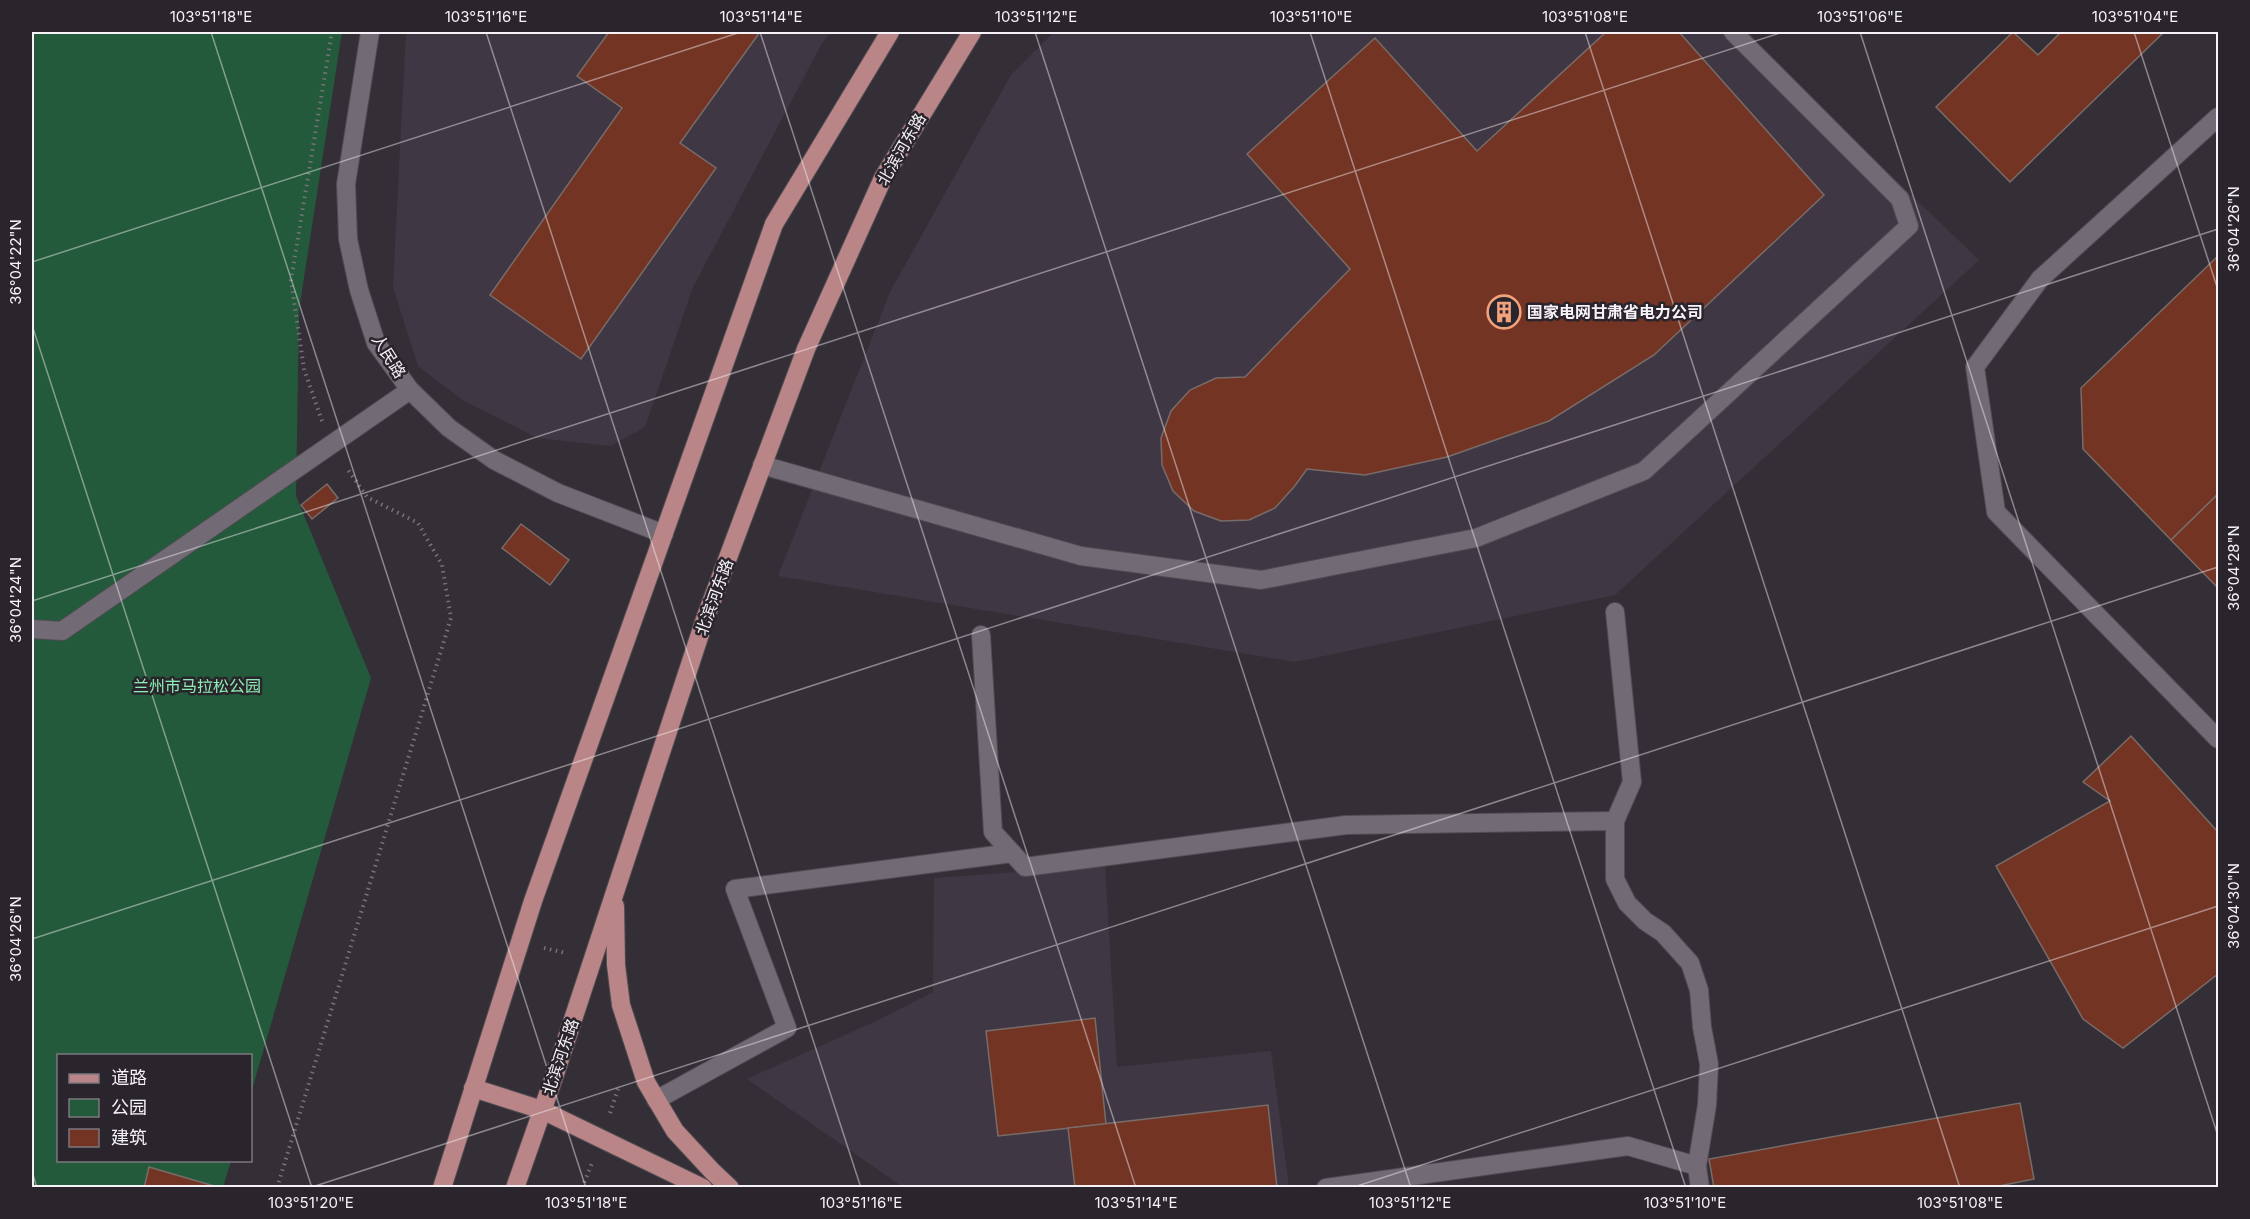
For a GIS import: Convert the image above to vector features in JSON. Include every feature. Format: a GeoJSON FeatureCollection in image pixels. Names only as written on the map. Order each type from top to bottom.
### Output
{"type":"FeatureCollection","features":[{"type":"Feature","properties":{"kind":"main road"},"geometry":{"type":"LineString","coordinates":[[442,1188],[533,901],[774,224],[890,32]]}},
{"type":"Feature","properties":{"kind":"main road","name":"北滨河东路"},"geometry":{"type":"LineString","coordinates":[[515,1188],[705,619],[806,349],[883,178],[972,32]]}},
{"type":"Feature","properties":{"kind":"main road"},"geometry":{"type":"LineString","coordinates":[[614,893],[616,965],[621,1005],[646,1082],[675,1131],[712,1172],[730,1188]]}},
{"type":"Feature","properties":{"kind":"main road"},"geometry":{"type":"LineString","coordinates":[[473,1088],[542,1110],[703,1188]]}},
{"type":"Feature","properties":{"kind":"street","name":"人民路"},"geometry":{"type":"LineString","coordinates":[[370,32],[346,184],[348,239],[359,290],[376,343],[410,390],[449,428],[494,460],[558,493],[664,534]]}},
{"type":"Feature","properties":{"kind":"street"},"geometry":{"type":"LineString","coordinates":[[762,465],[1081,556],[1261,580],[1476,538],[1644,471],[1909,226],[1900,199],[1733,32]]}},
{"type":"Feature","properties":{"kind":"street"},"geometry":{"type":"LineString","coordinates":[[2218,117],[2040,279],[1975,367],[1996,512],[2218,739]]}},
{"type":"Feature","properties":{"kind":"street"},"geometry":{"type":"LineString","coordinates":[[32,629],[62,631],[410,390]]}},
{"type":"Feature","properties":{"kind":"street"},"geometry":{"type":"LineString","coordinates":[[1615,612],[1632,782],[1615,821],[1615,879],[1627,903],[1645,921],[1663,933],[1690,963],[1699,990],[1701,1027],[1709,1064],[1707,1105],[1697,1166],[1700,1188]]}},
{"type":"Feature","properties":{"kind":"street"},"geometry":{"type":"LineString","coordinates":[[981,634],[993,832],[1026,867],[1346,825],[1615,821]]}},
{"type":"Feature","properties":{"kind":"street"},"geometry":{"type":"LineString","coordinates":[[656,1100],[787,1028],[735,888],[1012,853]]}},
{"type":"Feature","properties":{"kind":"street"},"geometry":{"type":"LineString","coordinates":[[1326,1188],[1628,1146],[1697,1166]]}},
{"type":"Feature","properties":{"kind":"path"},"geometry":{"type":"LineString","coordinates":[[277,1188],[451,618],[442,565],[418,523],[367,497],[330,445],[304,369],[291,280],[332,32]]}},
{"type":"Feature","properties":{"kind":"shaded area"},"geometry":{"type":"Polygon","coordinates":[[[406,32],[830,32],[693,287],[645,427],[611,446],[537,438],[464,401],[418,366],[393,287],[406,32]]]}},
{"type":"Feature","properties":{"kind":"shaded area"},"geometry":{"type":"Polygon","coordinates":[[[1054,32],[1742,32],[1979,260],[1615,595],[1295,662],[778,576],[890,292],[1011,75],[1054,32]]]}},
{"type":"Feature","properties":{"kind":"shaded area"},"geometry":{"type":"Polygon","coordinates":[[[1105,866],[1117,1067],[1271,1051],[1289,1187],[903,1187],[747,1079],[874,1022],[933,992],[934,878],[1105,866]]]}},
{"type":"Feature","properties":{"kind":"green space","name":"兰州市马拉松公园"},"geometry":{"type":"Polygon","coordinates":[[[32,32],[342,32],[299,310],[296,496],[371,678],[252,1090],[252,1054],[57,1054],[57,1162],[231,1162],[223,1187],[32,1187],[32,32]]]}},
{"type":"Feature","properties":{"kind":"building"},"geometry":{"type":"Polygon","coordinates":[[[609,32],[760,32],[680,143],[716,168],[581,359],[490,295],[622,108],[577,76],[609,32]]]}},
{"type":"Feature","properties":{"kind":"building","name":"国家电网甘肃省电力公司"},"geometry":{"type":"Polygon","coordinates":[[[1606,32],[1679,32],[1824,195],[1654,355],[1549,421],[1447,457],[1365,475],[1307,469],[1275,508],[1249,520],[1221,521],[1194,511],[1173,491],[1162,465],[1161,438],[1171,411],[1190,390],[1216,378],[1245,377],[1350,269],[1247,154],[1375,38],[1477,151],[1606,32]]]}},
{"type":"Feature","properties":{"kind":"building"},"geometry":{"type":"Polygon","coordinates":[[[2013,32],[2038,55],[2061,32],[2164,32],[2010,182],[1936,107],[2013,32]]]}},
{"type":"Feature","properties":{"kind":"building"},"geometry":{"type":"Polygon","coordinates":[[[2218,256],[2218,494],[2171,540],[2083,449],[2081,388],[2218,256]]]}},
{"type":"Feature","properties":{"kind":"building"},"geometry":{"type":"Polygon","coordinates":[[[327,484],[338,498],[312,519],[301,505],[327,484]]]}},
{"type":"Feature","properties":{"kind":"building"},"geometry":{"type":"Polygon","coordinates":[[[2218,494],[2218,588],[2171,540],[2218,494]]]}},
{"type":"Feature","properties":{"kind":"building"},"geometry":{"type":"Polygon","coordinates":[[[521,524],[569,560],[550,585],[502,548],[521,524]]]}},
{"type":"Feature","properties":{"kind":"building"},"geometry":{"type":"Polygon","coordinates":[[[2131,736],[2218,832],[2218,974],[2123,1048],[2083,1019],[1996,866],[2110,801],[2083,782],[2131,736]]]}},
{"type":"Feature","properties":{"kind":"building"},"geometry":{"type":"Polygon","coordinates":[[[1095,1018],[1106,1124],[998,1136],[986,1031],[1095,1018]]]}},
{"type":"Feature","properties":{"kind":"building"},"geometry":{"type":"Polygon","coordinates":[[[2020,1103],[2034,1179],[1989,1188],[1714,1188],[1709,1159],[2020,1103]]]}},
{"type":"Feature","properties":{"kind":"building"},"geometry":{"type":"Polygon","coordinates":[[[1268,1105],[1277,1188],[1075,1188],[1068,1128],[1268,1105]]]}},
{"type":"Feature","properties":{"kind":"building"},"geometry":{"type":"Polygon","coordinates":[[[149,1167],[221,1188],[144,1188],[149,1167]]]}},
{"type":"Feature","properties":{"kind":"place","name":"国家电网甘肃省电力公司"},"geometry":{"type":"Point","coordinates":[1504,312]}}]}
